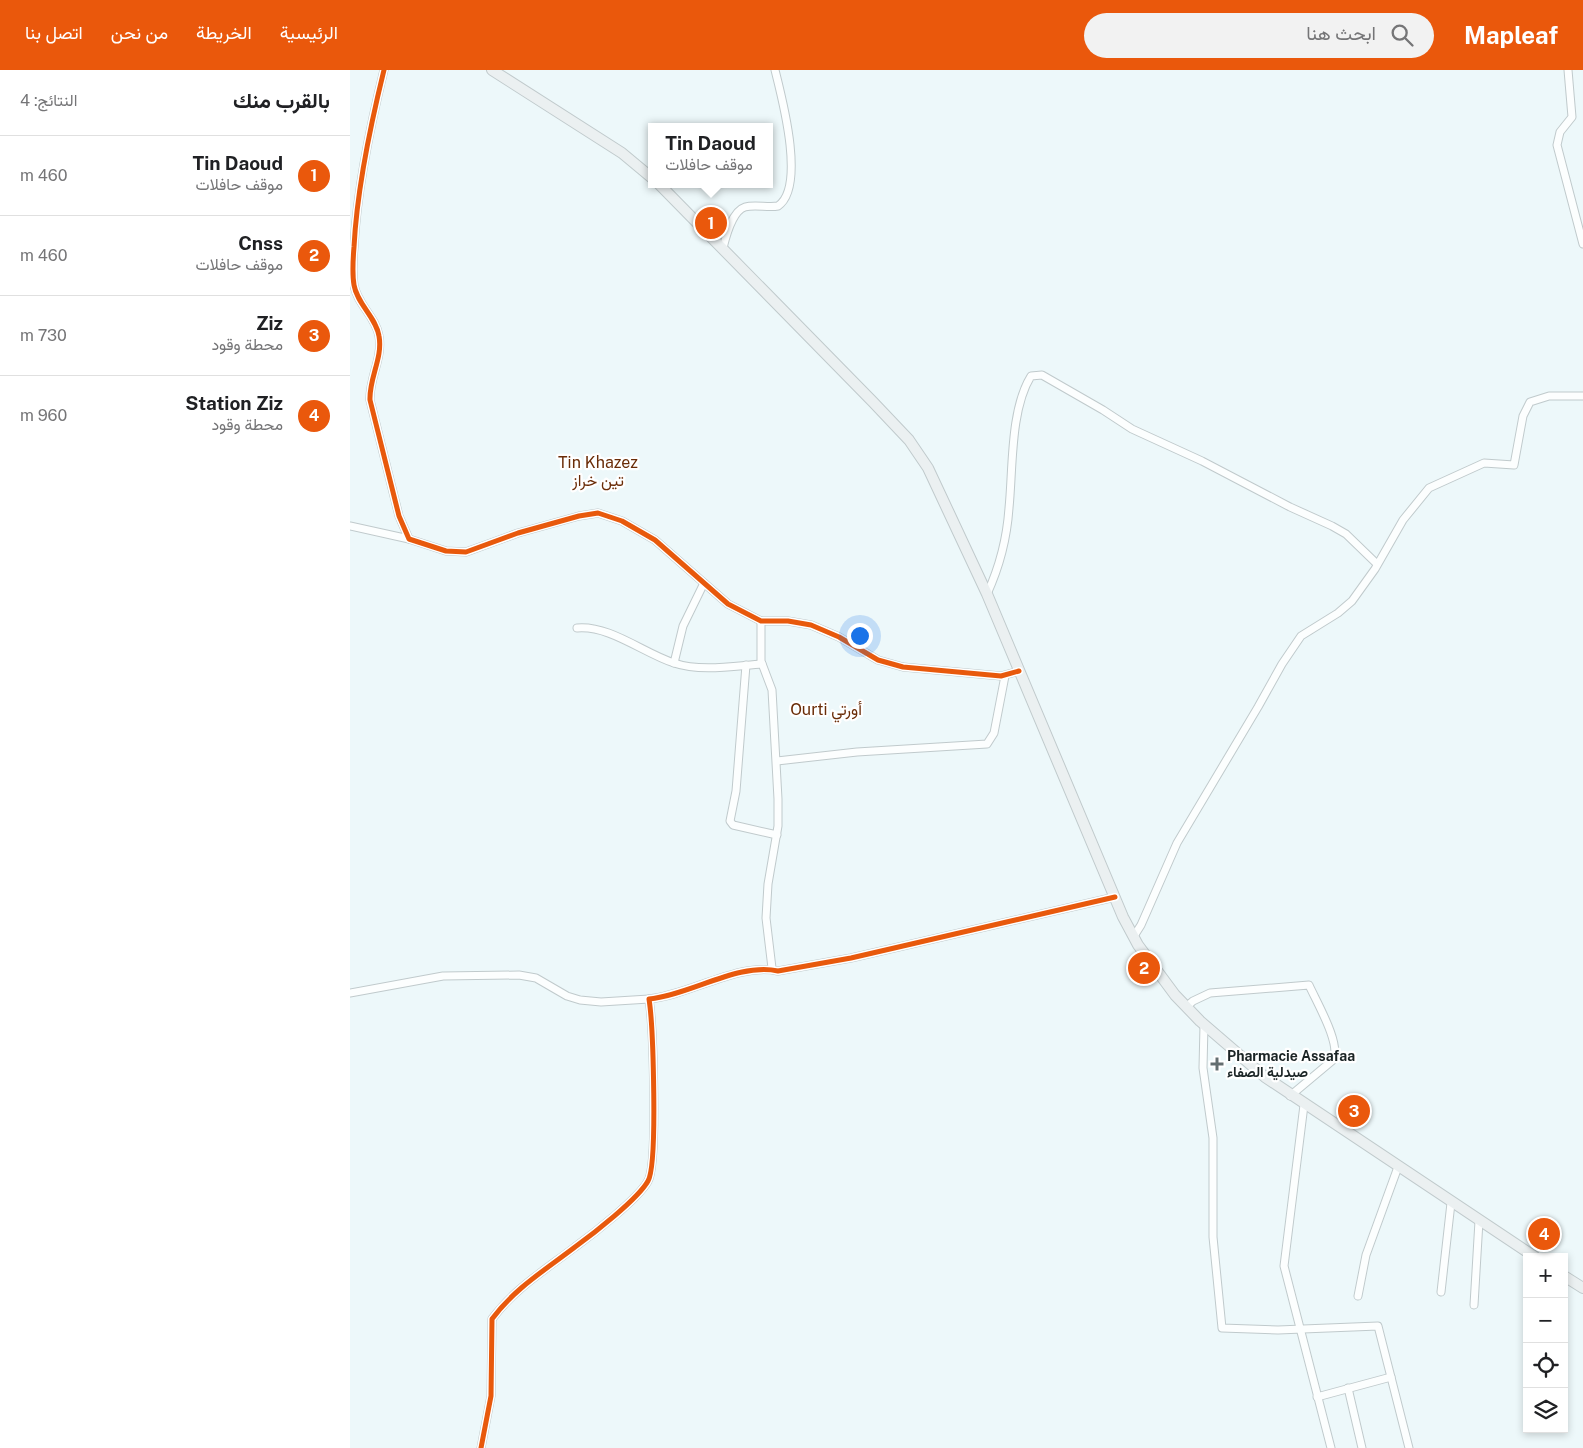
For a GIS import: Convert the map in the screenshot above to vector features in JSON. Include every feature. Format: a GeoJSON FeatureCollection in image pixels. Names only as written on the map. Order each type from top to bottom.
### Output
{"type":"FeatureCollection","features":[{"type":"Feature","properties":{"kind":"main road"},"geometry":{"type":"LineString","coordinates":[[492,70],[622,153],[648,175]]}},
{"type":"Feature","properties":{"kind":"main road"},"geometry":{"type":"LineString","coordinates":[[663,188],[909,440],[938,487],[987,594],[1115,897],[1134,936],[1158,974],[1204,1025],[1264,1078],[1529,1253]]}},
{"type":"Feature","properties":{"kind":"main road"},"geometry":{"type":"LineString","coordinates":[[1568,1279],[1583,1288]]}},
{"type":"Feature","properties":{"kind":"street"},"geometry":{"type":"LineString","coordinates":[[384,70],[359,199],[353,280],[356,294],[374,322],[380,337],[378,359],[371,381],[370,400],[401,524],[409,540]]}},
{"type":"Feature","properties":{"kind":"street"},"geometry":{"type":"LineString","coordinates":[[723,248],[734,218],[740,210],[749,206],[778,206],[785,200],[788,191],[790,152],[787,119],[775,70]]}},
{"type":"Feature","properties":{"kind":"street"},"geometry":{"type":"LineString","coordinates":[[1568,70],[1572,117],[1560,132],[1557,145],[1583,244]]}},
{"type":"Feature","properties":{"kind":"street"},"geometry":{"type":"LineString","coordinates":[[987,594],[1000,557],[1008,524],[1014,440],[1021,402],[1030,377],[1036,374],[1085,399],[1132,429],[1202,461],[1339,530],[1377,564]]}},
{"type":"Feature","properties":{"kind":"street"},"geometry":{"type":"LineString","coordinates":[[1134,936],[1152,901],[1177,843],[1282,664],[1307,631],[1333,617],[1352,601],[1403,520],[1429,488],[1484,463],[1514,465],[1523,416],[1530,402],[1549,396],[1583,396]]}},
{"type":"Feature","properties":{"kind":"street"},"geometry":{"type":"LineString","coordinates":[[350,526],[446,551],[466,552],[518,533],[579,516],[598,513],[622,521],[651,537],[728,604],[761,621],[788,621],[811,625],[839,637],[862,652],[888,664],[1005,676],[1019,672]]}},
{"type":"Feature","properties":{"kind":"street"},"geometry":{"type":"LineString","coordinates":[[674,663],[683,626],[704,583]]}},
{"type":"Feature","properties":{"kind":"street"},"geometry":{"type":"LineString","coordinates":[[761,621],[759,632],[762,664],[772,690],[777,761],[777,835],[768,884],[766,918],[772,968]]}},
{"type":"Feature","properties":{"kind":"street"},"geometry":{"type":"LineString","coordinates":[[577,628],[595,629],[674,663],[696,666],[762,664]]}},
{"type":"Feature","properties":{"kind":"street"},"geometry":{"type":"LineString","coordinates":[[746,665],[736,791],[730,821],[733,825],[777,835]]}},
{"type":"Feature","properties":{"kind":"street"},"geometry":{"type":"LineString","coordinates":[[777,761],[857,752],[987,744],[994,733],[1005,676]]}},
{"type":"Feature","properties":{"kind":"street"},"geometry":{"type":"LineString","coordinates":[[350,993],[443,976],[519,975],[536,978],[567,996],[580,1000],[602,1002],[649,998],[679,993],[736,974],[772,968],[778,971],[851,958],[1115,897]]}},
{"type":"Feature","properties":{"kind":"street"},"geometry":{"type":"LineString","coordinates":[[1186,1007],[1193,1001],[1210,993],[1309,985],[1334,1040],[1336,1053],[1333,1060],[1290,1096]]}},
{"type":"Feature","properties":{"kind":"street"},"geometry":{"type":"LineString","coordinates":[[480,1448],[491,1396],[492,1320],[526,1282],[603,1225],[642,1189],[650,1176],[653,1131],[649,998]]}},
{"type":"Feature","properties":{"kind":"street"},"geometry":{"type":"LineString","coordinates":[[1204,1025],[1202,1060],[1213,1138],[1213,1237],[1222,1328],[1247,1330],[1378,1326],[1409,1448]]}},
{"type":"Feature","properties":{"kind":"street"},"geometry":{"type":"LineString","coordinates":[[1304,1105],[1284,1256],[1287,1277],[1331,1448]]}},
{"type":"Feature","properties":{"kind":"street"},"geometry":{"type":"LineString","coordinates":[[1358,1296],[1366,1255],[1398,1167]]}},
{"type":"Feature","properties":{"kind":"street"},"geometry":{"type":"LineString","coordinates":[[1441,1292],[1451,1202]]}},
{"type":"Feature","properties":{"kind":"street"},"geometry":{"type":"LineString","coordinates":[[1474,1305],[1479,1220]]}},
{"type":"Feature","properties":{"kind":"street"},"geometry":{"type":"LineString","coordinates":[[1317,1396],[1391,1377]]}},
{"type":"Feature","properties":{"kind":"street"},"geometry":{"type":"LineString","coordinates":[[1348,1388],[1362,1448]]}},
{"type":"Feature","properties":{"kind":"cycle path"},"geometry":{"type":"LineString","coordinates":[[384,70],[361,180],[353,276],[356,292],[374,323],[379,336],[378,360],[370,392],[370,400],[399,516],[409,539],[446,551],[466,552],[518,533],[579,516],[598,513],[622,521],[655,540],[728,604],[761,621],[788,621],[811,625],[839,637],[878,660],[903,667],[1001,676],[1019,671]]}},
{"type":"Feature","properties":{"kind":"cycle path"},"geometry":{"type":"LineString","coordinates":[[481,1448],[491,1396],[492,1319],[520,1289],[593,1234],[635,1197],[648,1181],[651,1169],[654,1123],[652,1036],[649,999],[681,992],[747,971],[763,969],[778,971],[851,958],[1115,897]]}},
{"type":"Feature","properties":{"kind":"place","name":"Tin Daoud"},"geometry":{"type":"Point","coordinates":[711,223]}},
{"type":"Feature","properties":{"kind":"place","name":"Cnss"},"geometry":{"type":"Point","coordinates":[1144,968]}},
{"type":"Feature","properties":{"kind":"place","name":"Pharmacie Assafaa صيدلية الصفاء"},"geometry":{"type":"Point","coordinates":[1217,1064]}},
{"type":"Feature","properties":{"kind":"place","name":"Ziz"},"geometry":{"type":"Point","coordinates":[1354,1111]}},
{"type":"Feature","properties":{"kind":"place","name":"Station Ziz"},"geometry":{"type":"Point","coordinates":[1544,1234]}},
{"type":"Feature","properties":{"kind":"district","name":"Tin Khazez تين خراز"},"geometry":{"type":"Point","coordinates":[598,471]}},
{"type":"Feature","properties":{"kind":"district","name":"Ourti أورتي"},"geometry":{"type":"Point","coordinates":[826,709]}}]}
